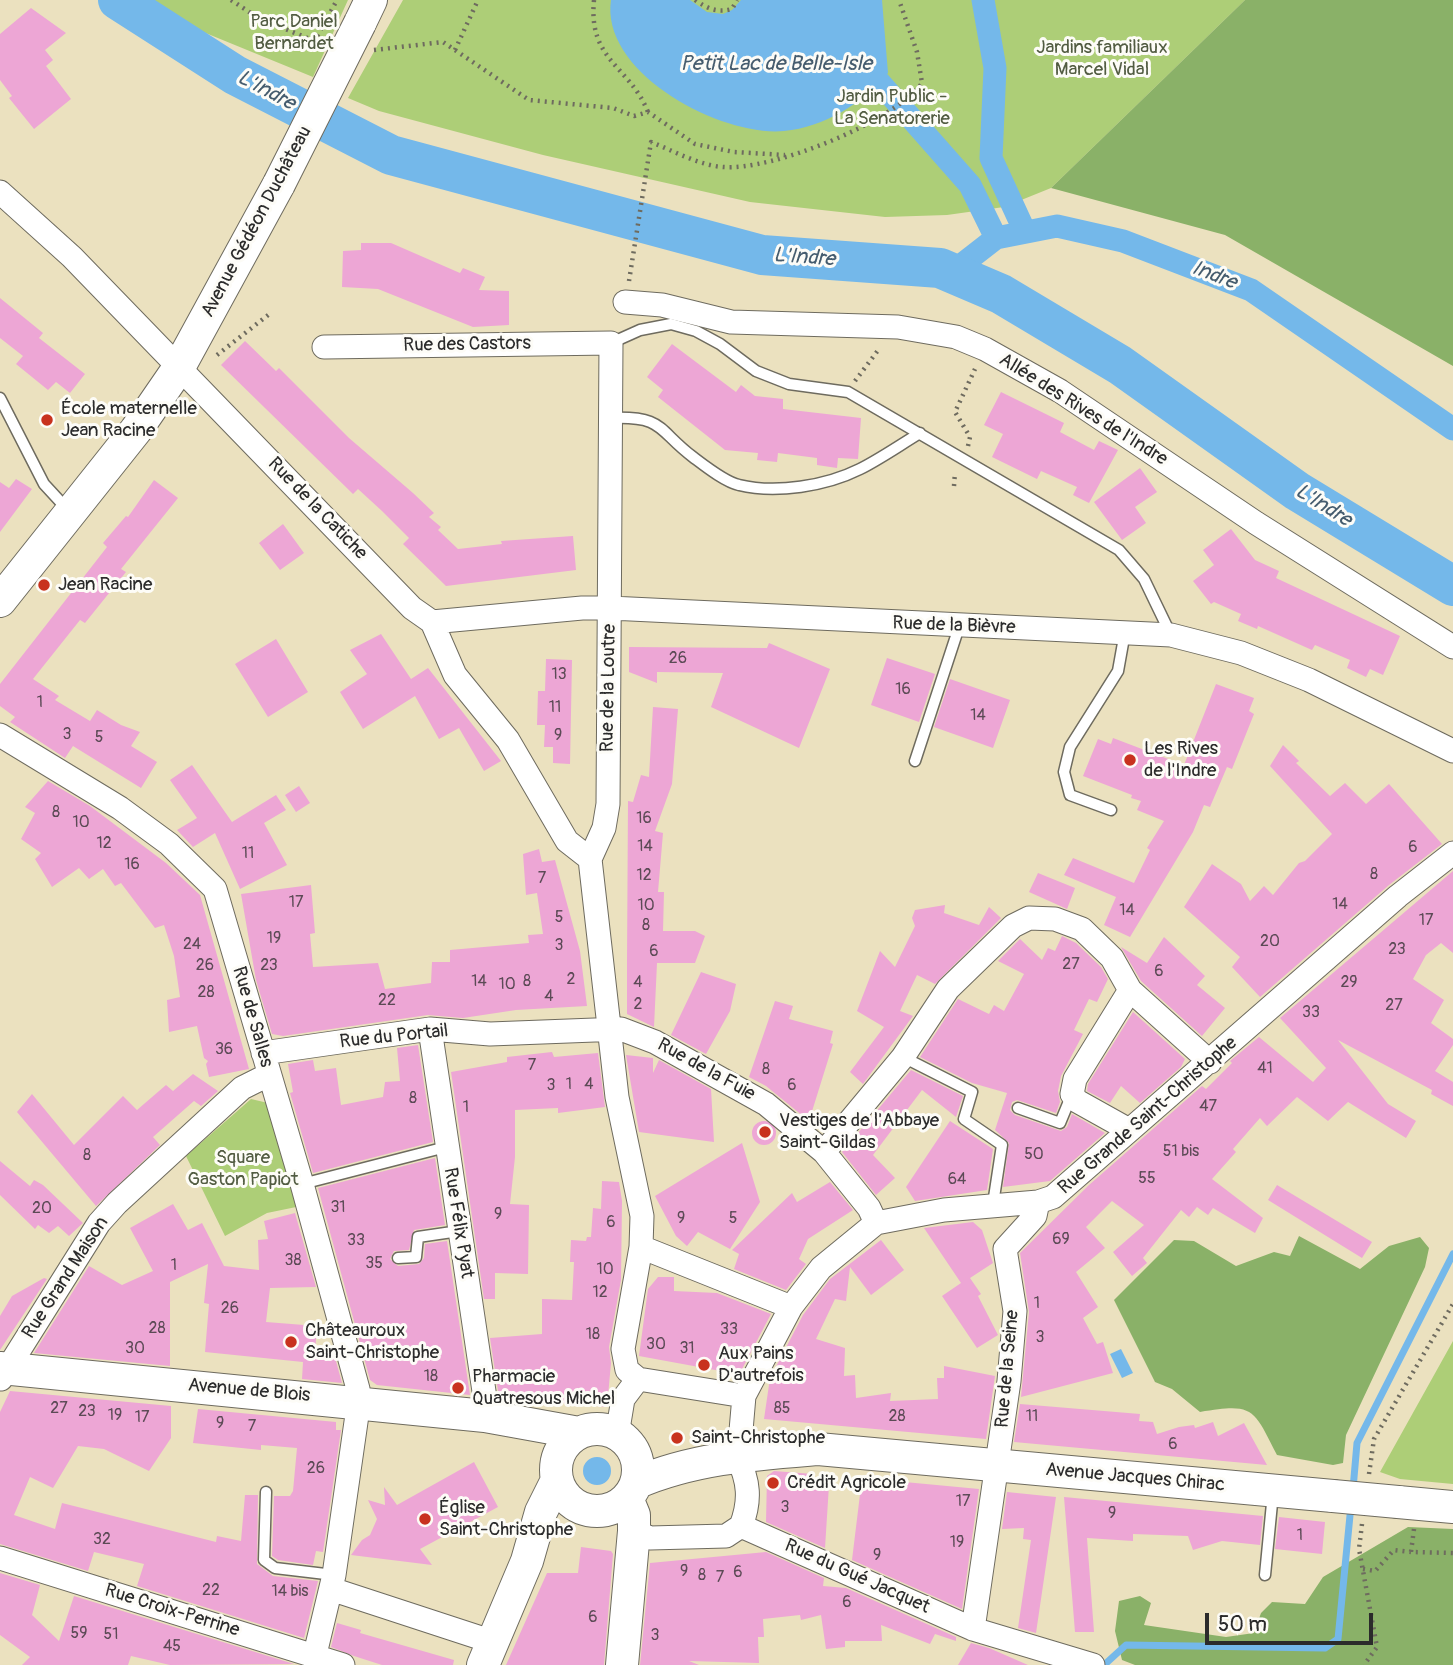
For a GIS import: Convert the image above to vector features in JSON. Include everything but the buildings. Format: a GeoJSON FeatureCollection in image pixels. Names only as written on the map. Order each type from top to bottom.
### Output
{"type":"FeatureCollection","features":[{"type":"Feature","properties":{"kind":"main road","name":"Avenue Gédéon Duchâteau"},"geometry":{"type":"LineString","coordinates":[[0,601],[136,429],[178,369],[279,184],[365,12]]}},
{"type":"Feature","properties":{"kind":"main road","name":"Avenue de Blois"},"geometry":{"type":"LineString","coordinates":[[2,1373],[359,1401],[492,1417],[579,1433]]}},
{"type":"Feature","properties":{"kind":"main road","name":"Avenue de Blois"},"geometry":{"type":"LineString","coordinates":[[492,1417],[535,1444],[556,1474]]}},
{"type":"Feature","properties":{"kind":"main road"},"geometry":{"type":"LineString","coordinates":[[489,1654],[527,1561],[563,1447],[579,1433],[598,1430],[623,1440],[664,1450],[738,1449]]}},
{"type":"Feature","properties":{"kind":"main road","name":"Avenue Jacques Chirac"},"geometry":{"type":"LineString","coordinates":[[738,1449],[789,1438],[818,1448],[1453,1507]]}},
{"type":"Feature","properties":{"kind":"main road"},"geometry":{"type":"LineString","coordinates":[[622,1665],[634,1531],[631,1490],[635,1457],[623,1440]]}},
{"type":"Feature","properties":{"kind":"main road"},"geometry":{"type":"LineString","coordinates":[[527,1561],[550,1534],[589,1511],[610,1509],[631,1490],[665,1470],[738,1449]]}},
{"type":"Feature","properties":{"kind":"main road"},"geometry":{"type":"LineString","coordinates":[[556,1474],[568,1500],[589,1511]]}},
{"type":"Feature","properties":{"kind":"street","name":"Rue de la Catiche"},"geometry":{"type":"LineString","coordinates":[[0,192],[72,257],[412,608],[432,622],[455,675],[508,740],[567,841],[590,859]]}},
{"type":"Feature","properties":{"kind":"street","name":"Allée des Rives de l'Indre"},"geometry":{"type":"LineString","coordinates":[[625,302],[662,305],[731,322],[898,327],[956,337],[985,349],[1060,391],[1256,523],[1453,647]]}},
{"type":"Feature","properties":{"kind":"street","name":"Rue des Castors"},"geometry":{"type":"LineString","coordinates":[[324,347],[611,343]]}},
{"type":"Feature","properties":{"kind":"street","name":"Rue de la Loutre"},"geometry":{"type":"LineString","coordinates":[[590,859],[604,828],[608,804],[611,343]]}},
{"type":"Feature","properties":{"kind":"street","name":"Rue de la Bièvre"},"geometry":{"type":"LineString","coordinates":[[432,622],[582,608],[610,608],[960,627],[1171,635],[1241,653],[1309,680],[1453,751]]}},
{"type":"Feature","properties":{"kind":"street","name":"Rue de Salles"},"geometry":{"type":"LineString","coordinates":[[0,735],[120,808],[169,844],[215,888],[302,1184],[359,1401]]}},
{"type":"Feature","properties":{"kind":"street","name":"Rue Grande Saint-Christophe"},"geometry":{"type":"LineString","coordinates":[[876,1223],[993,1204],[1038,1202],[1053,1197],[1398,896],[1453,853]]}},
{"type":"Feature","properties":{"kind":"street"},"geometry":{"type":"LineString","coordinates":[[590,859],[617,1097],[642,1216],[640,1247],[623,1349],[627,1370],[638,1379],[744,1396]]}},
{"type":"Feature","properties":{"kind":"street"},"geometry":{"type":"LineString","coordinates":[[824,1152],[903,1057],[948,989],[1013,926],[1029,918],[1055,919],[1082,929],[1112,958],[1129,990],[1210,1062]]}},
{"type":"Feature","properties":{"kind":"street"},"geometry":{"type":"LineString","coordinates":[[1129,990],[1075,1079],[1072,1094],[1077,1101],[1129,1129]]}},
{"type":"Feature","properties":{"kind":"street","name":"Rue du Portail"},"geometry":{"type":"LineString","coordinates":[[263,1053],[430,1030],[490,1034],[609,1028]]}},
{"type":"Feature","properties":{"kind":"street","name":"Rue de la Fuie"},"geometry":{"type":"LineString","coordinates":[[609,1028],[621,1029],[655,1042],[766,1104],[824,1152],[869,1208],[876,1223]]}},
{"type":"Feature","properties":{"kind":"street","name":"Rue Félix Pyat"},"geometry":{"type":"LineString","coordinates":[[430,1030],[458,1231],[492,1417]]}},
{"type":"Feature","properties":{"kind":"street","name":"Rue Grand Maison"},"geometry":{"type":"LineString","coordinates":[[2,1373],[99,1223],[117,1203],[242,1088],[268,1075]]}},
{"type":"Feature","properties":{"kind":"street","name":"Rue de la Seine"},"geometry":{"type":"LineString","coordinates":[[999,1466],[1015,1311],[1004,1249],[1035,1216],[1038,1202]]}},
{"type":"Feature","properties":{"kind":"street"},"geometry":{"type":"LineString","coordinates":[[634,1531],[650,1538],[726,1536],[741,1526],[749,1490],[738,1449],[744,1396],[791,1307],[821,1268],[876,1223]]}},
{"type":"Feature","properties":{"kind":"street"},"geometry":{"type":"LineString","coordinates":[[640,1247],[791,1307]]}},
{"type":"Feature","properties":{"kind":"street"},"geometry":{"type":"LineString","coordinates":[[623,1440],[623,1399],[638,1379]]}},
{"type":"Feature","properties":{"kind":"street"},"geometry":{"type":"LineString","coordinates":[[314,1654],[333,1583],[359,1401]]}},
{"type":"Feature","properties":{"kind":"street"},"geometry":{"type":"LineString","coordinates":[[973,1629],[999,1466]]}},
{"type":"Feature","properties":{"kind":"street","name":"Rue du Gué Jacquet"},"geometry":{"type":"LineString","coordinates":[[741,1526],[973,1629],[1088,1663]]}},
{"type":"Feature","properties":{"kind":"street","name":"Rue Croix-Perrine"},"geometry":{"type":"LineString","coordinates":[[0,1558],[343,1665]]}},
{"type":"Feature","properties":{"kind":"street"},"geometry":{"type":"LineString","coordinates":[[333,1583],[489,1654]]}},
{"type":"Feature","properties":{"kind":"lane"},"geometry":{"type":"LineString","coordinates":[[611,343],[640,330],[671,324],[696,331],[720,344],[756,371],[789,384],[848,392],[1119,550],[1144,579],[1171,635]]}},
{"type":"Feature","properties":{"kind":"lane"},"geometry":{"type":"LineString","coordinates":[[0,398],[44,484],[70,513]]}},
{"type":"Feature","properties":{"kind":"lane"},"geometry":{"type":"LineString","coordinates":[[611,418],[639,417],[667,430],[692,457],[737,485],[778,489],[858,470],[920,433]]}},
{"type":"Feature","properties":{"kind":"lane"},"geometry":{"type":"LineString","coordinates":[[915,761],[960,627]]}},
{"type":"Feature","properties":{"kind":"lane"},"geometry":{"type":"LineString","coordinates":[[1111,810],[1070,794],[1063,772],[1070,747],[1118,671],[1125,632]]}},
{"type":"Feature","properties":{"kind":"lane"},"geometry":{"type":"LineString","coordinates":[[903,1057],[972,1092],[964,1119],[1002,1145],[993,1204]]}},
{"type":"Feature","properties":{"kind":"lane"},"geometry":{"type":"LineString","coordinates":[[1018,1108],[1060,1123],[1072,1094]]}},
{"type":"Feature","properties":{"kind":"lane"},"geometry":{"type":"LineString","coordinates":[[302,1184],[446,1147]]}},
{"type":"Feature","properties":{"kind":"lane"},"geometry":{"type":"LineString","coordinates":[[398,1258],[416,1257],[418,1237],[458,1231]]}},
{"type":"Feature","properties":{"kind":"lane"},"geometry":{"type":"LineString","coordinates":[[1265,1575],[1273,1490]]}},
{"type":"Feature","properties":{"kind":"lane"},"geometry":{"type":"LineString","coordinates":[[266,1492],[264,1560],[275,1568],[333,1583]]}},
{"type":"Feature","properties":{"kind":"path"},"geometry":{"type":"LineString","coordinates":[[314,41],[337,0]]}},
{"type":"Feature","properties":{"kind":"path"},"geometry":{"type":"LineString","coordinates":[[478,0],[454,50],[477,67],[529,100],[613,108],[634,116],[648,112]]}},
{"type":"Feature","properties":{"kind":"path"},"geometry":{"type":"LineString","coordinates":[[594,0],[593,16],[599,46],[642,97],[648,112],[695,144],[734,152],[785,155]]}},
{"type":"Feature","properties":{"kind":"path"},"geometry":{"type":"LineString","coordinates":[[695,0],[706,8],[722,12],[732,9],[737,0]]}},
{"type":"Feature","properties":{"kind":"path"},"geometry":{"type":"LineString","coordinates":[[632,266],[651,142],[704,163],[724,167],[760,163],[827,146],[913,95],[922,83],[917,52],[899,0]]}},
{"type":"Feature","properties":{"kind":"path"},"geometry":{"type":"LineString","coordinates":[[216,356],[272,312]]}},
{"type":"Feature","properties":{"kind":"path"},"geometry":{"type":"LineString","coordinates":[[232,333],[239,337]]}},
{"type":"Feature","properties":{"kind":"path"},"geometry":{"type":"LineString","coordinates":[[954,486],[955,469],[970,437],[955,412],[985,349]]}},
{"type":"Feature","properties":{"kind":"path"},"geometry":{"type":"LineString","coordinates":[[1408,1503],[1411,1552]]}},
{"type":"Feature","properties":{"kind":"path"},"geometry":{"type":"LineString","coordinates":[[1363,1569],[1375,1571],[1394,1550],[1453,1553]]}},
{"type":"Feature","properties":{"kind":"green space","name":"Parc Daniel Bernardet"},"geometry":{"type":"Polygon","coordinates":[[[125,0],[348,0],[313,77],[125,0]]]}},
{"type":"Feature","properties":{"kind":"green space","name":"Jardin Public - La Senatorerie"},"geometry":{"type":"Polygon","coordinates":[[[403,0],[1245,0],[1051,188],[1004,207],[947,215],[885,217],[750,202],[543,155],[379,111],[348,98],[403,0]]]}},
{"type":"Feature","properties":{"kind":"green space"},"geometry":{"type":"Polygon","coordinates":[[[1245,0],[1453,0],[1453,366],[1225,235],[1051,188],[1245,0]]]}},
{"type":"Feature","properties":{"kind":"green space","name":"Square Gaston Papiot"},"geometry":{"type":"Polygon","coordinates":[[[251,1099],[268,1103],[301,1206],[267,1213],[225,1236],[186,1156],[251,1099]]]}},
{"type":"Feature","properties":{"kind":"green space"},"geometry":{"type":"Polygon","coordinates":[[[1299,1236],[1360,1269],[1389,1246],[1420,1237],[1429,1248],[1425,1267],[1346,1435],[1343,1463],[1333,1465],[1277,1455],[1262,1427],[1250,1412],[1231,1408],[1200,1412],[1172,1389],[1155,1382],[1114,1300],[1174,1240],[1194,1241],[1236,1266],[1274,1252],[1290,1256],[1299,1236]]]}},
{"type":"Feature","properties":{"kind":"green space"},"geometry":{"type":"Polygon","coordinates":[[[1453,1341],[1453,1484],[1400,1479],[1380,1472],[1453,1341]]]}},
{"type":"Feature","properties":{"kind":"green space"},"geometry":{"type":"Polygon","coordinates":[[[1408,1527],[1453,1529],[1453,1665],[1135,1665],[1122,1660],[1115,1631],[1119,1601],[1140,1596],[1151,1603],[1144,1625],[1226,1637],[1254,1633],[1261,1613],[1272,1602],[1305,1604],[1323,1577],[1408,1527]]]}},
{"type":"Feature","properties":{"kind":"water","name":"Petit Lac de Belle-Isle"},"geometry":{"type":"Polygon","coordinates":[[[611,0],[690,0],[707,12],[723,14],[732,10],[741,0],[882,0],[888,73],[854,104],[814,125],[784,131],[758,130],[729,123],[670,95],[644,75],[625,52],[613,27],[611,0]]]}},
{"type":"Feature","properties":{"kind":"water"},"geometry":{"type":"Polygon","coordinates":[[[1121,1349],[1133,1373],[1122,1378],[1110,1354],[1121,1349]]]}},
{"type":"Feature","properties":{"kind":"water"},"geometry":{"type":"Polygon","coordinates":[[[597,1457],[607,1461],[611,1471],[607,1481],[597,1485],[587,1481],[583,1471],[587,1461],[597,1457]]]}},
{"type":"Feature","properties":{"kind":"waterway","name":"L'Indre"},"geometry":{"type":"LineString","coordinates":[[118,0],[235,75],[391,155],[762,255],[940,268],[1001,294],[1120,365],[1297,491],[1453,586]]}},
{"type":"Feature","properties":{"kind":"waterway"},"geometry":{"type":"LineString","coordinates":[[983,0],[995,68],[991,158],[1025,232]]}},
{"type":"Feature","properties":{"kind":"waterway"},"geometry":{"type":"LineString","coordinates":[[880,83],[970,185],[996,238]]}},
{"type":"Feature","properties":{"kind":"waterway","name":"Indre"},"geometry":{"type":"LineString","coordinates":[[951,273],[996,238],[1057,226],[1123,241],[1251,290],[1453,429]]}},
{"type":"Feature","properties":{"kind":"waterway"},"geometry":{"type":"LineString","coordinates":[[1353,1489],[1357,1443],[1453,1254]]}},
{"type":"Feature","properties":{"kind":"waterway"},"geometry":{"type":"LineString","coordinates":[[1104,1665],[1126,1645],[1325,1648],[1338,1639],[1351,1505]]}},
{"type":"Feature","properties":{"kind":"place","name":"École maternelle Jean Racine"},"geometry":{"type":"Point","coordinates":[47,420]}},
{"type":"Feature","properties":{"kind":"place","name":"Jean Racine"},"geometry":{"type":"Point","coordinates":[44,585]}},
{"type":"Feature","properties":{"kind":"place","name":"Les Rives de l'Indre"},"geometry":{"type":"Point","coordinates":[1130,760]}},
{"type":"Feature","properties":{"kind":"place","name":"Vestiges de l'Abbaye Saint-Gildas"},"geometry":{"type":"Point","coordinates":[765,1132]}},
{"type":"Feature","properties":{"kind":"place","name":"Châteauroux Saint-Christophe"},"geometry":{"type":"Point","coordinates":[291,1342]}},
{"type":"Feature","properties":{"kind":"place","name":"Aux Pains D'autrefois"},"geometry":{"type":"Point","coordinates":[704,1365]}},
{"type":"Feature","properties":{"kind":"place","name":"Pharmacie Quatresous Michel"},"geometry":{"type":"Point","coordinates":[458,1388]}},
{"type":"Feature","properties":{"kind":"place","name":"Saint-Christophe"},"geometry":{"type":"Point","coordinates":[677,1438]}},
{"type":"Feature","properties":{"kind":"place","name":"Crédit Agricole"},"geometry":{"type":"Point","coordinates":[773,1483]}},
{"type":"Feature","properties":{"kind":"place","name":"Église Saint-Christophe"},"geometry":{"type":"Point","coordinates":[425,1519]}},
{"type":"Feature","properties":{"kind":"park label","name":"Jardins familiaux Marcel Vidal"},"geometry":{"type":"Point","coordinates":[1102,59]}}]}
